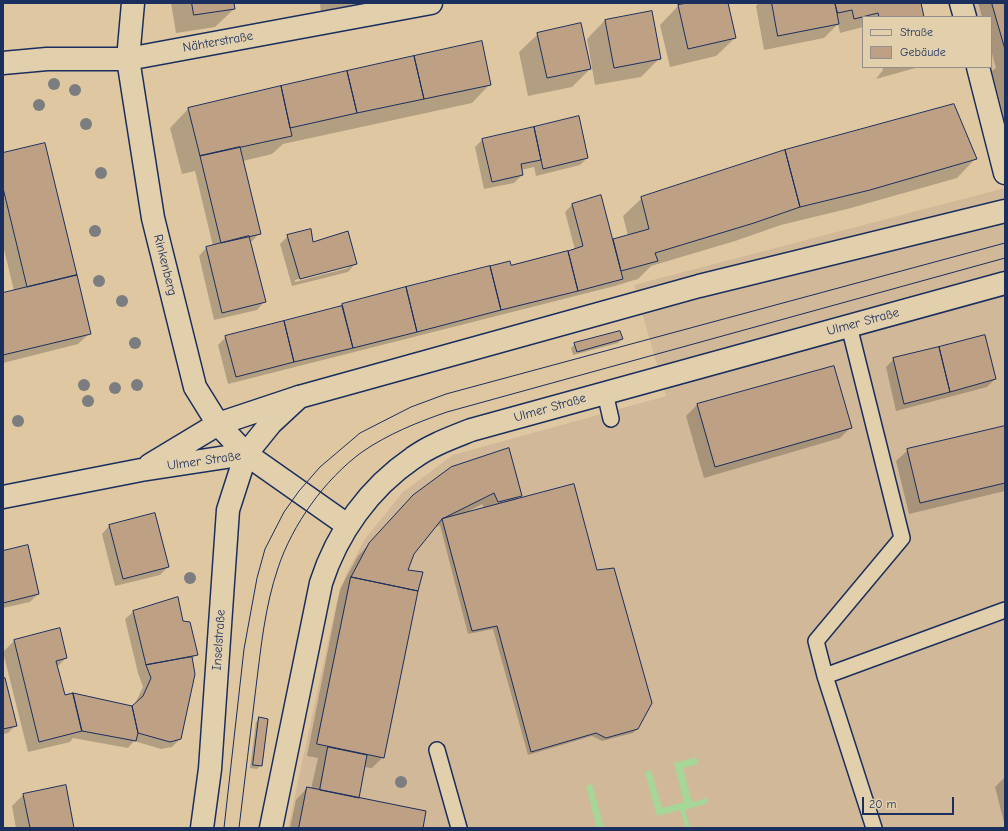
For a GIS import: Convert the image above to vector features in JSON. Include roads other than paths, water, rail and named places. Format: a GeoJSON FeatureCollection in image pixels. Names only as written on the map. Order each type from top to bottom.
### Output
{"type":"FeatureCollection","features":[{"type":"Feature","properties":{"kind":"street","name":"Rinkenberg"},"geometry":{"type":"LineString","coordinates":[[133,3],[128,59],[153,218],[195,387],[218,424],[246,454]]}},
{"type":"Feature","properties":{"kind":"street","name":"Nähterstraße"},"geometry":{"type":"LineString","coordinates":[[3,63],[47,59],[128,59],[431,3]]}},
{"type":"Feature","properties":{"kind":"street"},"geometry":{"type":"LineString","coordinates":[[962,3],[965,16]]}},
{"type":"Feature","properties":{"kind":"street"},"geometry":{"type":"LineString","coordinates":[[978,68],[1005,173]]}},
{"type":"Feature","properties":{"kind":"street","name":"Ulmer Straße"},"geometry":{"type":"LineString","coordinates":[[141,470],[218,424],[299,397],[700,286],[1005,211]]}},
{"type":"Feature","properties":{"kind":"street","name":"Ulmer Straße"},"geometry":{"type":"LineString","coordinates":[[3,496],[141,470],[246,454],[347,525],[378,488],[414,457],[440,443],[471,430],[1005,282]]}},
{"type":"Feature","properties":{"kind":"street"},"geometry":{"type":"LineString","coordinates":[[246,454],[271,423],[299,397]]}},
{"type":"Feature","properties":{"kind":"street","name":"Inselstraße"},"geometry":{"type":"LineString","coordinates":[[202,828],[210,769],[228,510],[246,454]]}},
{"type":"Feature","properties":{"kind":"street"},"geometry":{"type":"LineString","coordinates":[[271,828],[321,583],[336,544],[347,525]]}},
{"type":"Feature","properties":{"kind":"lane"},"geometry":{"type":"LineString","coordinates":[[849,326],[902,538],[816,641],[825,676],[874,828]]}},
{"type":"Feature","properties":{"kind":"lane"},"geometry":{"type":"LineString","coordinates":[[605,392],[611,419]]}},
{"type":"Feature","properties":{"kind":"lane"},"geometry":{"type":"LineString","coordinates":[[825,676],[1005,610]]}},
{"type":"Feature","properties":{"kind":"lane"},"geometry":{"type":"LineString","coordinates":[[437,750],[459,828]]}},
{"type":"Feature","properties":{"kind":"tram line"},"geometry":{"type":"LineString","coordinates":[[224,828],[244,649],[257,578],[265,549],[284,512],[299,491],[320,467],[360,433],[411,407],[446,394],[1005,243]]}},
{"type":"Feature","properties":{"kind":"tram line"},"geometry":{"type":"LineString","coordinates":[[239,828],[262,642],[270,597],[278,568],[292,536],[311,504],[335,475],[362,452],[403,429],[447,412],[1005,258]]}}]}
